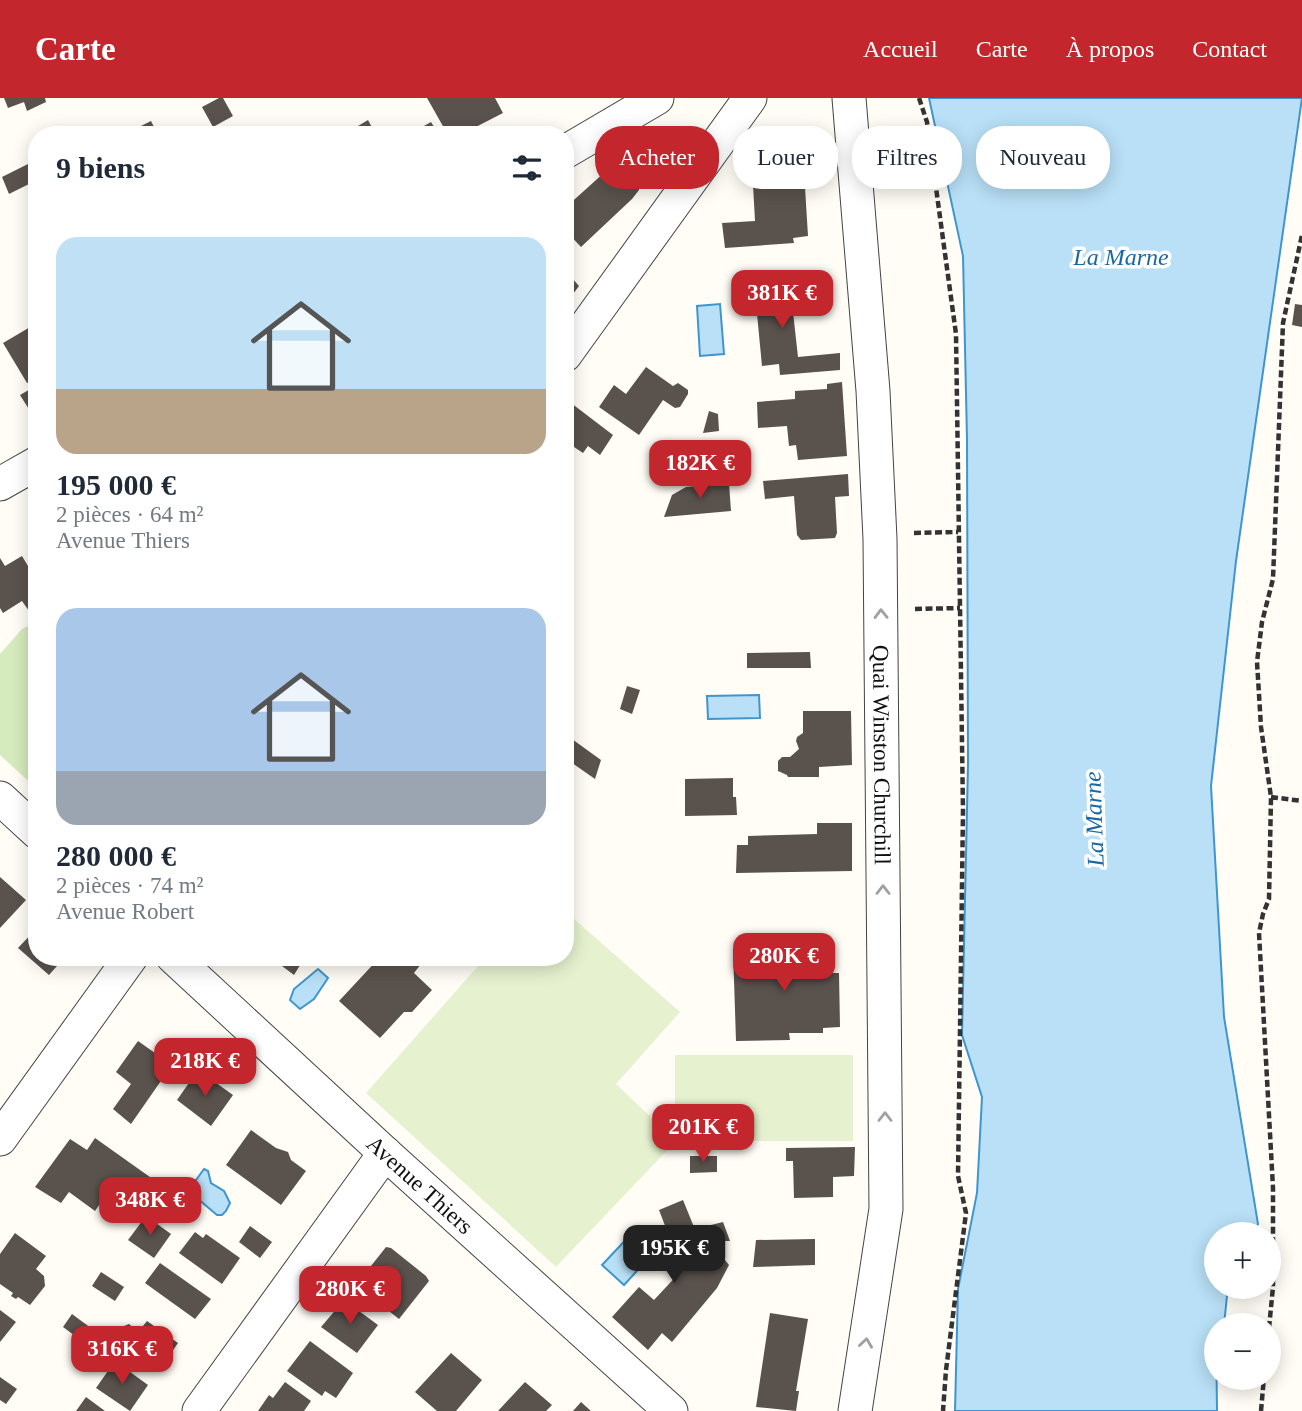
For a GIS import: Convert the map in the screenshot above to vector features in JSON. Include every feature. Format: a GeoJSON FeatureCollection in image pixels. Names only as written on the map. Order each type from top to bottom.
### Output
{"type":"FeatureCollection","features":[{"type":"Feature","properties":{"kind":"street"},"geometry":{"type":"LineString","coordinates":[[574,147],[657,98]]}},
{"type":"Feature","properties":{"kind":"street","name":"Quai Winston Churchill"},"geometry":{"type":"LineString","coordinates":[[849,98],[873,391],[880,539],[886,1195],[855,1411]]}},
{"type":"Feature","properties":{"kind":"street"},"geometry":{"type":"LineString","coordinates":[[574,342],[740,99]]}},
{"type":"Feature","properties":{"kind":"street"},"geometry":{"type":"LineString","coordinates":[[0,484],[28,468]]}},
{"type":"Feature","properties":{"kind":"street"},"geometry":{"type":"LineString","coordinates":[[0,798],[28,824]]}},
{"type":"Feature","properties":{"kind":"street"},"geometry":{"type":"LineString","coordinates":[[0,1139],[125,966]]}},
{"type":"Feature","properties":{"kind":"street","name":"Avenue Thiers"},"geometry":{"type":"LineString","coordinates":[[183,966],[671,1411]]}},
{"type":"Feature","properties":{"kind":"street"},"geometry":{"type":"LineString","coordinates":[[199,1411],[385,1153]]}},
{"type":"Feature","properties":{"kind":"path"},"geometry":{"type":"LineString","coordinates":[[919,98],[927,122],[956,334],[963,811],[958,1176],[966,1213],[943,1411]]}},
{"type":"Feature","properties":{"kind":"path"},"geometry":{"type":"LineString","coordinates":[[1270,1313],[1273,1188],[1259,933],[1269,900],[1271,797],[1261,727],[1257,662],[1262,622],[1273,579],[1283,323],[1302,234]]}},
{"type":"Feature","properties":{"kind":"path"},"geometry":{"type":"LineString","coordinates":[[906,533],[958,532]]}},
{"type":"Feature","properties":{"kind":"path"},"geometry":{"type":"LineString","coordinates":[[907,610],[960,608]]}},
{"type":"Feature","properties":{"kind":"path"},"geometry":{"type":"LineString","coordinates":[[1271,797],[1302,801]]}},
{"type":"Feature","properties":{"kind":"path"},"geometry":{"type":"LineString","coordinates":[[1261,1411],[1263,1390]]}},
{"type":"Feature","properties":{"kind":"green space"},"geometry":{"type":"Polygon","coordinates":[[[28,626],[28,781],[0,755],[0,654],[22,629],[28,626]]]}},
{"type":"Feature","properties":{"kind":"green space"},"geometry":{"type":"Polygon","coordinates":[[[574,919],[680,1012],[616,1084],[675,1140],[675,1055],[853,1055],[853,1141],[676,1141],[556,1267],[366,1093],[478,966],[574,966],[574,919]]]}},
{"type":"Feature","properties":{"kind":"water","name":"La Marne"},"geometry":{"type":"Polygon","coordinates":[[[929,98],[1302,98],[1236,561],[1211,786],[1224,1017],[1258,1222],[1204,1222],[1204,1299],[1227,1299],[1225,1313],[1204,1313],[1204,1390],[1217,1390],[1217,1411],[955,1411],[958,1289],[977,1193],[982,1097],[962,1035],[968,764],[967,439],[963,256],[949,189],[962,189],[962,126],[935,126],[929,98]]]}},
{"type":"Feature","properties":{"kind":"water"},"geometry":{"type":"Polygon","coordinates":[[[720,304],[724,354],[700,356],[697,306],[720,304]]]}},
{"type":"Feature","properties":{"kind":"water"},"geometry":{"type":"Polygon","coordinates":[[[759,695],[760,718],[708,719],[707,696],[759,695]]]}},
{"type":"Feature","properties":{"kind":"water"},"geometry":{"type":"Polygon","coordinates":[[[318,969],[328,978],[314,999],[300,1009],[290,1000],[294,989],[318,969]]]}},
{"type":"Feature","properties":{"kind":"water"},"geometry":{"type":"Polygon","coordinates":[[[204,1169],[208,1171],[211,1183],[224,1191],[230,1203],[222,1215],[217,1215],[191,1193],[191,1187],[204,1169]]]}},
{"type":"Feature","properties":{"kind":"water"},"geometry":{"type":"Polygon","coordinates":[[[636,1229],[658,1248],[624,1285],[602,1265],[636,1229]]]}},
{"type":"Feature","properties":{"kind":"building"},"geometry":{"type":"Polygon","coordinates":[[[4,98],[45,98],[46,102],[27,111],[24,102],[8,108],[4,98]]]}},
{"type":"Feature","properties":{"kind":"building"},"geometry":{"type":"Polygon","coordinates":[[[223,98],[233,116],[212,126],[202,107],[223,98]]]}},
{"type":"Feature","properties":{"kind":"building"},"geometry":{"type":"Polygon","coordinates":[[[427,98],[495,98],[503,113],[478,126],[443,126],[427,98]]]}},
{"type":"Feature","properties":{"kind":"building"},"geometry":{"type":"Polygon","coordinates":[[[368,120],[371,126],[358,126],[368,120]]]}},
{"type":"Feature","properties":{"kind":"building"},"geometry":{"type":"Polygon","coordinates":[[[151,121],[154,126],[141,126],[151,121]]]}},
{"type":"Feature","properties":{"kind":"building"},"geometry":{"type":"Polygon","coordinates":[[[28,164],[28,184],[9,194],[2,177],[28,164]]]}},
{"type":"Feature","properties":{"kind":"building"},"geometry":{"type":"Polygon","coordinates":[[[595,181],[595,189],[639,189],[581,247],[574,240],[574,200],[595,181]]]}},
{"type":"Feature","properties":{"kind":"building"},"geometry":{"type":"Polygon","coordinates":[[[753,189],[805,189],[808,236],[793,238],[794,243],[725,248],[722,223],[755,221],[753,189]]]}},
{"type":"Feature","properties":{"kind":"building"},"geometry":{"type":"Polygon","coordinates":[[[574,280],[579,286],[574,293],[574,280]]]}},
{"type":"Feature","properties":{"kind":"building"},"geometry":{"type":"Polygon","coordinates":[[[795,282],[797,311],[793,312],[798,357],[840,353],[840,370],[780,375],[779,364],[762,366],[757,314],[746,315],[743,287],[795,282]]]}},
{"type":"Feature","properties":{"kind":"building"},"geometry":{"type":"Polygon","coordinates":[[[1295,304],[1302,305],[1302,327],[1292,325],[1295,304]]]}},
{"type":"Feature","properties":{"kind":"building"},"geometry":{"type":"Polygon","coordinates":[[[28,328],[28,382],[27,383],[3,343],[28,328]]]}},
{"type":"Feature","properties":{"kind":"building"},"geometry":{"type":"Polygon","coordinates":[[[646,367],[673,386],[678,383],[688,390],[688,394],[680,407],[675,408],[663,400],[639,435],[599,407],[614,385],[626,394],[646,367]]]}},
{"type":"Feature","properties":{"kind":"building"},"geometry":{"type":"Polygon","coordinates":[[[842,382],[847,456],[798,460],[796,445],[789,446],[787,426],[758,428],[757,402],[795,399],[795,391],[827,389],[827,384],[842,382]]]}},
{"type":"Feature","properties":{"kind":"building"},"geometry":{"type":"Polygon","coordinates":[[[28,390],[28,408],[20,395],[28,390]]]}},
{"type":"Feature","properties":{"kind":"building"},"geometry":{"type":"Polygon","coordinates":[[[574,405],[613,435],[600,455],[588,446],[583,453],[574,447],[574,405]]]}},
{"type":"Feature","properties":{"kind":"building"},"geometry":{"type":"Polygon","coordinates":[[[709,411],[718,414],[719,431],[703,433],[709,411]]]}},
{"type":"Feature","properties":{"kind":"building"},"geometry":{"type":"Polygon","coordinates":[[[848,474],[849,496],[835,497],[835,538],[801,540],[797,535],[794,496],[765,499],[763,481],[848,474]]]}},
{"type":"Feature","properties":{"kind":"building"},"geometry":{"type":"Polygon","coordinates":[[[729,483],[731,511],[664,517],[672,495],[686,487],[729,483]]]}},
{"type":"Feature","properties":{"kind":"building"},"geometry":{"type":"Polygon","coordinates":[[[22,556],[28,566],[28,610],[22,601],[3,613],[0,608],[0,558],[5,566],[22,556]]]}},
{"type":"Feature","properties":{"kind":"building"},"geometry":{"type":"Polygon","coordinates":[[[810,652],[811,668],[747,668],[747,653],[810,652]]]}},
{"type":"Feature","properties":{"kind":"building"},"geometry":{"type":"Polygon","coordinates":[[[627,686],[640,690],[632,714],[620,709],[627,686]]]}},
{"type":"Feature","properties":{"kind":"building"},"geometry":{"type":"Polygon","coordinates":[[[803,711],[851,711],[852,765],[819,767],[819,777],[788,777],[778,771],[778,761],[782,757],[790,757],[799,749],[796,741],[803,733],[803,711]]]}},
{"type":"Feature","properties":{"kind":"building"},"geometry":{"type":"Polygon","coordinates":[[[574,740],[601,760],[595,779],[574,764],[574,740]]]}},
{"type":"Feature","properties":{"kind":"building"},"geometry":{"type":"Polygon","coordinates":[[[733,778],[737,815],[685,816],[685,779],[733,778]]]}},
{"type":"Feature","properties":{"kind":"building"},"geometry":{"type":"Polygon","coordinates":[[[817,823],[852,823],[852,871],[736,873],[737,845],[748,845],[748,836],[817,834],[817,823]]]}},
{"type":"Feature","properties":{"kind":"building"},"geometry":{"type":"Polygon","coordinates":[[[0,877],[26,900],[0,928],[0,877]]]}},
{"type":"Feature","properties":{"kind":"building"},"geometry":{"type":"Polygon","coordinates":[[[28,937],[28,957],[18,948],[28,937]]]}},
{"type":"Feature","properties":{"kind":"building"},"geometry":{"type":"Polygon","coordinates":[[[770,943],[795,944],[795,949],[827,948],[828,973],[839,973],[840,1027],[823,1028],[823,1033],[789,1033],[790,1040],[736,1041],[733,949],[770,949],[770,943]]]}},
{"type":"Feature","properties":{"kind":"building"},"geometry":{"type":"Polygon","coordinates":[[[39,966],[57,966],[49,975],[39,966]]]}},
{"type":"Feature","properties":{"kind":"building"},"geometry":{"type":"Polygon","coordinates":[[[282,966],[300,966],[294,975],[282,966]]]}},
{"type":"Feature","properties":{"kind":"building"},"geometry":{"type":"Polygon","coordinates":[[[372,966],[419,966],[414,973],[432,990],[412,1012],[404,1012],[380,1038],[339,1001],[372,966]]]}},
{"type":"Feature","properties":{"kind":"building"},"geometry":{"type":"Polygon","coordinates":[[[138,1041],[172,1065],[131,1124],[113,1109],[131,1084],[116,1072],[138,1041]]]}},
{"type":"Feature","properties":{"kind":"building"},"geometry":{"type":"Polygon","coordinates":[[[198,1070],[233,1095],[211,1126],[177,1100],[198,1070]]]}},
{"type":"Feature","properties":{"kind":"building"},"geometry":{"type":"Polygon","coordinates":[[[251,1130],[276,1148],[288,1152],[291,1160],[306,1171],[281,1205],[226,1165],[251,1130]]]}},
{"type":"Feature","properties":{"kind":"building"},"geometry":{"type":"Polygon","coordinates":[[[95,1138],[164,1187],[153,1202],[118,1178],[95,1211],[69,1192],[61,1203],[35,1187],[70,1139],[87,1150],[95,1138]]]}},
{"type":"Feature","properties":{"kind":"building"},"geometry":{"type":"Polygon","coordinates":[[[855,1147],[854,1176],[833,1177],[833,1197],[794,1198],[793,1161],[786,1161],[786,1148],[855,1147]]]}},
{"type":"Feature","properties":{"kind":"building"},"geometry":{"type":"Polygon","coordinates":[[[690,1156],[717,1156],[717,1172],[690,1173],[690,1156]]]}},
{"type":"Feature","properties":{"kind":"building"},"geometry":{"type":"Polygon","coordinates":[[[683,1200],[707,1259],[720,1254],[729,1265],[717,1288],[672,1342],[662,1333],[648,1350],[612,1317],[639,1287],[654,1300],[682,1270],[659,1210],[683,1200]]]}},
{"type":"Feature","properties":{"kind":"building"},"geometry":{"type":"Polygon","coordinates":[[[146,1216],[171,1234],[154,1258],[128,1240],[146,1216]]]}},
{"type":"Feature","properties":{"kind":"building"},"geometry":{"type":"Polygon","coordinates":[[[723,1222],[730,1241],[712,1241],[707,1226],[723,1222]]]}},
{"type":"Feature","properties":{"kind":"building"},"geometry":{"type":"Polygon","coordinates":[[[250,1226],[272,1242],[260,1258],[239,1242],[250,1226]]]}},
{"type":"Feature","properties":{"kind":"building"},"geometry":{"type":"Polygon","coordinates":[[[195,1232],[203,1238],[206,1234],[240,1258],[222,1284],[179,1253],[195,1232]]]}},
{"type":"Feature","properties":{"kind":"building"},"geometry":{"type":"Polygon","coordinates":[[[15,1233],[46,1256],[36,1269],[44,1276],[45,1286],[30,1305],[11,1296],[13,1293],[0,1284],[0,1254],[15,1233]]]}},
{"type":"Feature","properties":{"kind":"building"},"geometry":{"type":"Polygon","coordinates":[[[815,1239],[815,1265],[753,1267],[756,1240],[815,1239]]]}},
{"type":"Feature","properties":{"kind":"building"},"geometry":{"type":"Polygon","coordinates":[[[386,1247],[391,1248],[429,1281],[399,1319],[356,1285],[386,1247]]]}},
{"type":"Feature","properties":{"kind":"building"},"geometry":{"type":"Polygon","coordinates":[[[160,1263],[211,1299],[195,1319],[145,1283],[160,1263]]]}},
{"type":"Feature","properties":{"kind":"building"},"geometry":{"type":"Polygon","coordinates":[[[101,1272],[124,1287],[115,1301],[92,1286],[101,1272]]]}},
{"type":"Feature","properties":{"kind":"building"},"geometry":{"type":"Polygon","coordinates":[[[344,1300],[378,1325],[357,1353],[321,1327],[344,1300]]]}},
{"type":"Feature","properties":{"kind":"building"},"geometry":{"type":"Polygon","coordinates":[[[0,1310],[16,1322],[0,1342],[0,1310]]]}},
{"type":"Feature","properties":{"kind":"building"},"geometry":{"type":"Polygon","coordinates":[[[770,1313],[808,1319],[796,1391],[799,1391],[796,1411],[756,1407],[770,1313]]]}},
{"type":"Feature","properties":{"kind":"building"},"geometry":{"type":"Polygon","coordinates":[[[72,1314],[99,1334],[90,1347],[63,1327],[72,1314]]]}},
{"type":"Feature","properties":{"kind":"building"},"geometry":{"type":"Polygon","coordinates":[[[147,1321],[178,1343],[159,1370],[127,1346],[123,1351],[111,1343],[124,1326],[129,1324],[138,1332],[147,1321]]]}},
{"type":"Feature","properties":{"kind":"building"},"geometry":{"type":"Polygon","coordinates":[[[310,1341],[353,1373],[336,1398],[325,1391],[322,1396],[287,1371],[310,1341]]]}},
{"type":"Feature","properties":{"kind":"building"},"geometry":{"type":"Polygon","coordinates":[[[451,1353],[482,1380],[456,1411],[437,1411],[415,1392],[451,1353]]]}},
{"type":"Feature","properties":{"kind":"building"},"geometry":{"type":"Polygon","coordinates":[[[115,1361],[148,1385],[130,1411],[96,1388],[115,1361]]]}},
{"type":"Feature","properties":{"kind":"building"},"geometry":{"type":"Polygon","coordinates":[[[0,1377],[17,1389],[6,1404],[0,1400],[0,1377]]]}},
{"type":"Feature","properties":{"kind":"building"},"geometry":{"type":"Polygon","coordinates":[[[285,1382],[311,1401],[304,1411],[258,1411],[269,1395],[273,1398],[285,1382]]]}},
{"type":"Feature","properties":{"kind":"building"},"geometry":{"type":"Polygon","coordinates":[[[525,1382],[552,1405],[546,1411],[498,1411],[525,1382]]]}},
{"type":"Feature","properties":{"kind":"building"},"geometry":{"type":"Polygon","coordinates":[[[86,1397],[105,1411],[76,1411],[86,1397]]]}},
{"type":"Feature","properties":{"kind":"building"},"geometry":{"type":"Polygon","coordinates":[[[581,1402],[591,1411],[573,1411],[581,1402]]]}}]}
